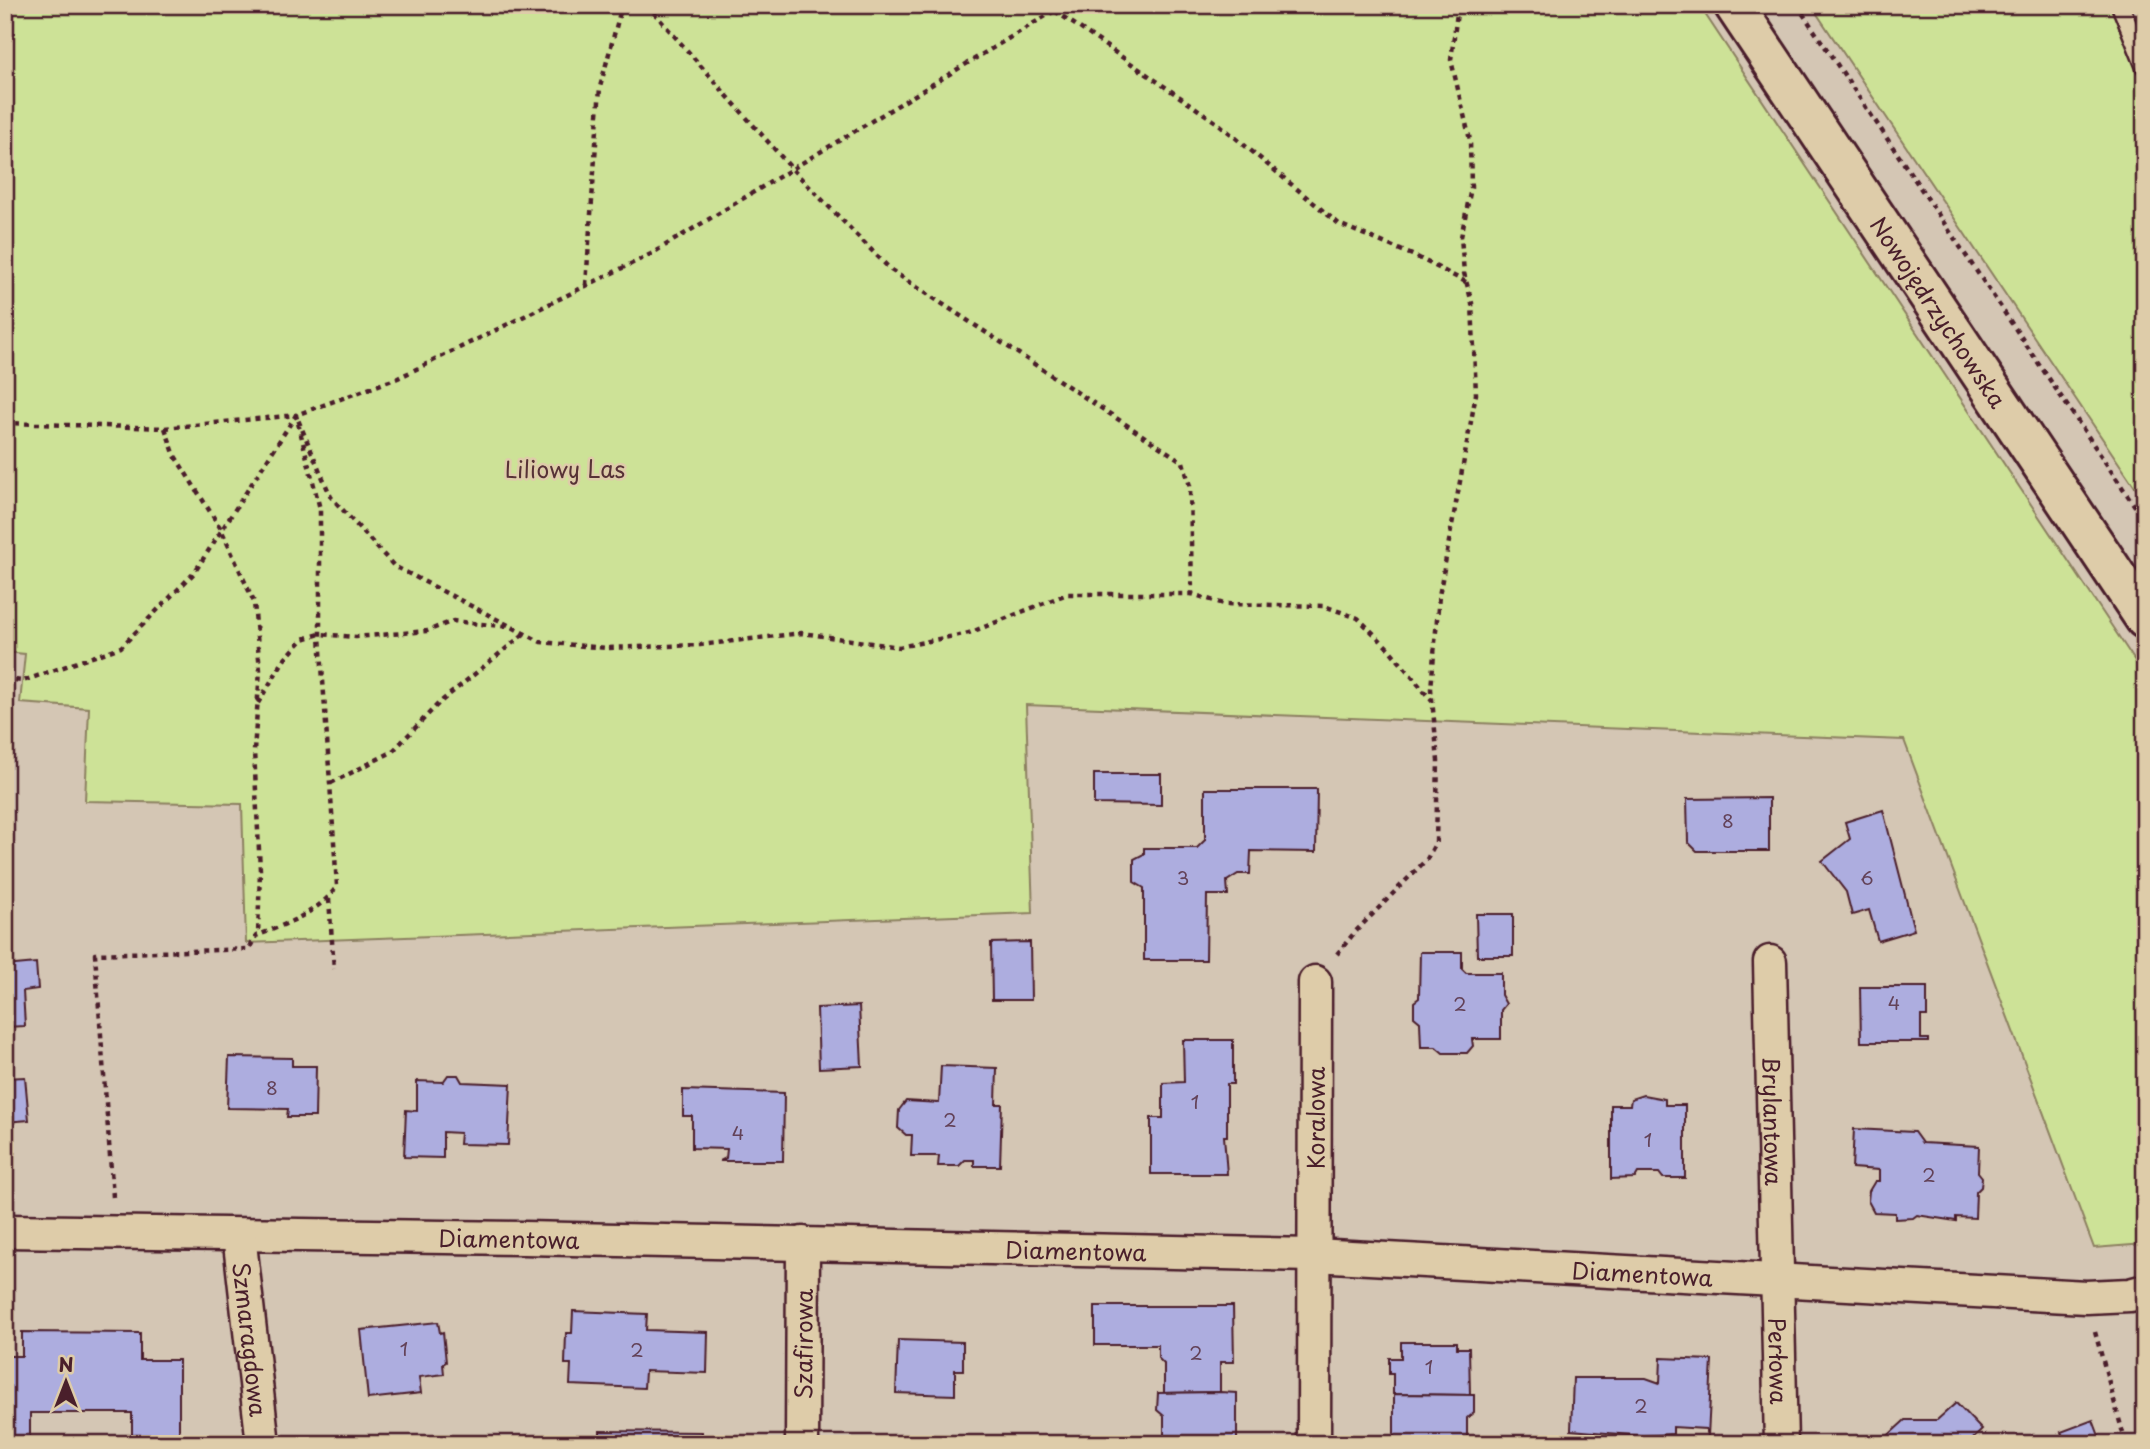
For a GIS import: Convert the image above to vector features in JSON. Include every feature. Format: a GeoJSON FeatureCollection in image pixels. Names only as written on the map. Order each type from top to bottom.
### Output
{"type":"FeatureCollection","features":[{"type":"Feature","properties":{"kind":"street","name":"Nowojędrzychowska"},"geometry":{"type":"LineString","coordinates":[[1734,5],[2145,619]]}},
{"type":"Feature","properties":{"kind":"street","name":"Brylantowa"},"geometry":{"type":"LineString","coordinates":[[1770,962],[1777,1280]]}},
{"type":"Feature","properties":{"kind":"street","name":"Koralowa"},"geometry":{"type":"LineString","coordinates":[[1314,1444],[1315,982]]}},
{"type":"Feature","properties":{"kind":"street","name":"Diamentowa"},"geometry":{"type":"LineString","coordinates":[[5,1231],[803,1243],[1314,1255],[2085,1297],[2130,1295],[2145,1290]]}},
{"type":"Feature","properties":{"kind":"street","name":"Szmaragdowa"},"geometry":{"type":"LineString","coordinates":[[239,1235],[263,1444]]}},
{"type":"Feature","properties":{"kind":"street","name":"Szafirowa"},"geometry":{"type":"LineString","coordinates":[[802,1444],[803,1243]]}},
{"type":"Feature","properties":{"kind":"street","name":"Perłowa"},"geometry":{"type":"LineString","coordinates":[[1777,1280],[1781,1444]]}},
{"type":"Feature","properties":{"kind":"lane"},"geometry":{"type":"LineString","coordinates":[[2120,5],[2145,67]]}},
{"type":"Feature","properties":{"kind":"path"},"geometry":{"type":"LineString","coordinates":[[586,286],[600,87],[622,5]]}},
{"type":"Feature","properties":{"kind":"path"},"geometry":{"type":"LineString","coordinates":[[648,5],[792,169],[891,270],[1183,462],[1190,486],[1192,594]]}},
{"type":"Feature","properties":{"kind":"path"},"geometry":{"type":"LineString","coordinates":[[5,423],[165,428],[296,415],[398,378],[651,254],[1064,5]]}},
{"type":"Feature","properties":{"kind":"path"},"geometry":{"type":"LineString","coordinates":[[1315,982],[1355,932],[1427,859],[1436,842],[1438,761],[1432,701],[1439,596],[1476,394],[1472,303],[1466,283],[1461,237],[1471,188],[1470,140],[1451,60],[1458,5]]}},
{"type":"Feature","properties":{"kind":"path"},"geometry":{"type":"LineString","coordinates":[[1797,5],[2145,521]]}},
{"type":"Feature","properties":{"kind":"path"},"geometry":{"type":"LineString","coordinates":[[1055,11],[1219,124],[1339,224],[1417,257],[1466,283]]}},
{"type":"Feature","properties":{"kind":"path"},"geometry":{"type":"LineString","coordinates":[[5,679],[23,681],[121,647],[194,573],[296,415]]}},
{"type":"Feature","properties":{"kind":"path"},"geometry":{"type":"LineString","coordinates":[[296,415],[331,497],[394,566],[541,642],[606,648],[700,645],[802,633],[899,647],[969,633],[1067,594],[1192,594],[1224,604],[1324,606],[1358,618],[1389,649],[1432,701]]}},
{"type":"Feature","properties":{"kind":"path"},"geometry":{"type":"LineString","coordinates":[[114,1233],[95,954],[249,949],[258,935],[328,899],[337,886],[320,634],[320,509],[296,415]]}},
{"type":"Feature","properties":{"kind":"path"},"geometry":{"type":"LineString","coordinates":[[165,428],[175,456],[221,529],[254,602],[260,670],[254,751],[260,870],[258,935]]}},
{"type":"Feature","properties":{"kind":"path"},"geometry":{"type":"LineString","coordinates":[[257,704],[284,660],[303,639],[320,634],[356,637],[427,631],[453,621],[513,627]]}},
{"type":"Feature","properties":{"kind":"path"},"geometry":{"type":"LineString","coordinates":[[331,783],[392,752],[439,703],[525,633]]}},
{"type":"Feature","properties":{"kind":"path"},"geometry":{"type":"LineString","coordinates":[[328,899],[334,969]]}},
{"type":"Feature","properties":{"kind":"path"},"geometry":{"type":"LineString","coordinates":[[2085,1297],[2126,1444]]}},
{"type":"Feature","properties":{"kind":"green space","name":"Liliowy Las"},"geometry":{"type":"Polygon","coordinates":[[[5,5],[1699,5],[2145,676],[2145,1244],[2094,1248],[1904,740],[1026,705],[1033,913],[246,943],[242,804],[85,801],[89,708],[20,703],[25,654],[5,652],[5,5]]]}},
{"type":"Feature","properties":{"kind":"green space"},"geometry":{"type":"Polygon","coordinates":[[[1811,5],[2111,5],[2145,87],[2145,502],[1811,5]]]}},
{"type":"Feature","properties":{"kind":"building"},"geometry":{"type":"Polygon","coordinates":[[[1094,774],[1161,774],[1161,805],[1094,804],[1094,774]]]}},
{"type":"Feature","properties":{"kind":"building"},"geometry":{"type":"Polygon","coordinates":[[[1205,789],[1317,789],[1316,852],[1251,851],[1250,874],[1238,874],[1227,881],[1228,895],[1207,895],[1206,960],[1144,960],[1144,888],[1134,882],[1134,859],[1144,854],[1144,848],[1197,848],[1205,840],[1205,789]]]}},
{"type":"Feature","properties":{"kind":"building"},"geometry":{"type":"Polygon","coordinates":[[[1769,798],[1769,851],[1697,851],[1688,842],[1687,799],[1769,798]]]}},
{"type":"Feature","properties":{"kind":"building"},"geometry":{"type":"Polygon","coordinates":[[[1883,810],[1914,930],[1878,941],[1869,910],[1852,915],[1846,892],[1822,861],[1850,839],[1845,822],[1883,810]]]}},
{"type":"Feature","properties":{"kind":"building"},"geometry":{"type":"Polygon","coordinates":[[[1476,914],[1513,914],[1513,956],[1477,956],[1476,914]]]}},
{"type":"Feature","properties":{"kind":"building"},"geometry":{"type":"Polygon","coordinates":[[[1030,942],[1031,1000],[992,1000],[991,943],[1030,942]]]}},
{"type":"Feature","properties":{"kind":"building"},"geometry":{"type":"Polygon","coordinates":[[[1420,952],[1462,952],[1462,969],[1466,973],[1501,973],[1501,995],[1506,1004],[1501,1010],[1501,1039],[1472,1039],[1473,1046],[1467,1053],[1443,1053],[1436,1047],[1421,1047],[1420,1022],[1414,1017],[1414,1002],[1419,998],[1420,952]]]}},
{"type":"Feature","properties":{"kind":"building"},"geometry":{"type":"Polygon","coordinates":[[[36,963],[38,989],[23,991],[25,1026],[5,1027],[5,966],[36,963]]]}},
{"type":"Feature","properties":{"kind":"building"},"geometry":{"type":"Polygon","coordinates":[[[1860,987],[1927,987],[1927,1016],[1921,1016],[1921,1039],[1928,1039],[1928,1042],[1861,1042],[1860,987]]]}},
{"type":"Feature","properties":{"kind":"building"},"geometry":{"type":"Polygon","coordinates":[[[859,1006],[862,1066],[819,1068],[817,1008],[859,1006]]]}},
{"type":"Feature","properties":{"kind":"building"},"geometry":{"type":"Polygon","coordinates":[[[1183,1040],[1233,1040],[1233,1084],[1227,1084],[1227,1136],[1224,1136],[1227,1174],[1151,1174],[1151,1118],[1163,1118],[1163,1083],[1184,1082],[1183,1040]]]}},
{"type":"Feature","properties":{"kind":"building"},"geometry":{"type":"Polygon","coordinates":[[[229,1057],[292,1058],[292,1066],[316,1066],[315,1117],[287,1117],[288,1109],[227,1108],[229,1057]]]}},
{"type":"Feature","properties":{"kind":"building"},"geometry":{"type":"Polygon","coordinates":[[[941,1066],[997,1068],[996,1104],[1002,1104],[1000,1166],[974,1166],[974,1160],[965,1160],[959,1166],[938,1166],[939,1156],[911,1156],[912,1135],[906,1135],[898,1128],[899,1110],[906,1101],[939,1103],[941,1066]]]}},
{"type":"Feature","properties":{"kind":"building"},"geometry":{"type":"Polygon","coordinates":[[[448,1075],[458,1075],[462,1082],[511,1084],[508,1145],[459,1144],[460,1133],[443,1132],[443,1158],[404,1157],[406,1110],[417,1111],[417,1081],[443,1082],[448,1075]]]}},
{"type":"Feature","properties":{"kind":"building"},"geometry":{"type":"Polygon","coordinates":[[[25,1077],[29,1120],[5,1122],[5,1078],[25,1077]]]}},
{"type":"Feature","properties":{"kind":"building"},"geometry":{"type":"Polygon","coordinates":[[[683,1090],[784,1093],[783,1161],[720,1161],[726,1158],[727,1149],[692,1148],[692,1116],[683,1116],[683,1090]]]}},
{"type":"Feature","properties":{"kind":"building"},"geometry":{"type":"Polygon","coordinates":[[[1643,1095],[1665,1099],[1665,1105],[1685,1105],[1685,1178],[1663,1178],[1659,1173],[1638,1173],[1635,1178],[1611,1179],[1611,1105],[1630,1105],[1631,1099],[1643,1095]]]}},
{"type":"Feature","properties":{"kind":"building"},"geometry":{"type":"Polygon","coordinates":[[[1854,1129],[1914,1132],[1922,1143],[1979,1146],[1978,1172],[1982,1177],[1981,1187],[1976,1192],[1975,1218],[1956,1217],[1956,1221],[1917,1215],[1913,1218],[1895,1219],[1895,1213],[1874,1212],[1868,1201],[1869,1191],[1875,1181],[1879,1181],[1879,1170],[1852,1168],[1854,1129]]]}},
{"type":"Feature","properties":{"kind":"building"},"geometry":{"type":"Polygon","coordinates":[[[1095,1306],[1233,1306],[1234,1362],[1220,1362],[1220,1392],[1164,1393],[1164,1364],[1158,1358],[1158,1345],[1095,1345],[1095,1306]]]}},
{"type":"Feature","properties":{"kind":"building"},"geometry":{"type":"Polygon","coordinates":[[[573,1311],[647,1314],[646,1330],[708,1332],[707,1373],[645,1371],[644,1388],[570,1385],[571,1364],[565,1364],[566,1333],[572,1333],[573,1311]]]}},
{"type":"Feature","properties":{"kind":"building"},"geometry":{"type":"Polygon","coordinates":[[[438,1322],[440,1333],[443,1332],[446,1362],[443,1364],[444,1374],[419,1377],[421,1393],[368,1399],[361,1330],[438,1322]]]}},
{"type":"Feature","properties":{"kind":"building"},"geometry":{"type":"Polygon","coordinates":[[[22,1332],[140,1333],[140,1360],[179,1360],[179,1444],[132,1444],[132,1413],[30,1413],[30,1444],[5,1444],[5,1356],[22,1356],[22,1332]]]}},
{"type":"Feature","properties":{"kind":"building"},"geometry":{"type":"Polygon","coordinates":[[[898,1340],[963,1342],[963,1370],[955,1370],[955,1395],[896,1393],[898,1340]]]}},
{"type":"Feature","properties":{"kind":"building"},"geometry":{"type":"Polygon","coordinates":[[[1401,1342],[1457,1342],[1457,1348],[1469,1348],[1470,1395],[1393,1394],[1393,1374],[1389,1374],[1389,1358],[1401,1358],[1401,1342]]]}},
{"type":"Feature","properties":{"kind":"building"},"geometry":{"type":"Polygon","coordinates":[[[1661,1358],[1712,1360],[1708,1436],[1706,1429],[1673,1427],[1673,1434],[1643,1436],[1571,1430],[1573,1378],[1646,1378],[1660,1383],[1661,1358]]]}},
{"type":"Feature","properties":{"kind":"building"},"geometry":{"type":"Polygon","coordinates":[[[1158,1393],[1237,1393],[1237,1442],[1164,1442],[1164,1416],[1157,1410],[1158,1393]]]}},
{"type":"Feature","properties":{"kind":"building"},"geometry":{"type":"Polygon","coordinates":[[[1394,1394],[1474,1395],[1474,1412],[1467,1418],[1467,1444],[1394,1444],[1394,1394]]]}},
{"type":"Feature","properties":{"kind":"building"},"geometry":{"type":"Polygon","coordinates":[[[1956,1403],[1982,1430],[1968,1444],[1881,1442],[1905,1420],[1937,1420],[1956,1403]]]}},
{"type":"Feature","properties":{"kind":"building"},"geometry":{"type":"Polygon","coordinates":[[[2093,1420],[2102,1444],[2066,1444],[2061,1432],[2093,1420]]]}},
{"type":"Feature","properties":{"kind":"building"},"geometry":{"type":"Polygon","coordinates":[[[600,1431],[702,1432],[702,1444],[600,1444],[600,1431]]]}},
{"type":"Feature","properties":{"kind":"building"},"geometry":{"type":"Polygon","coordinates":[[[1237,1442],[1237,1444],[1158,1444],[1237,1442]]]}}]}
